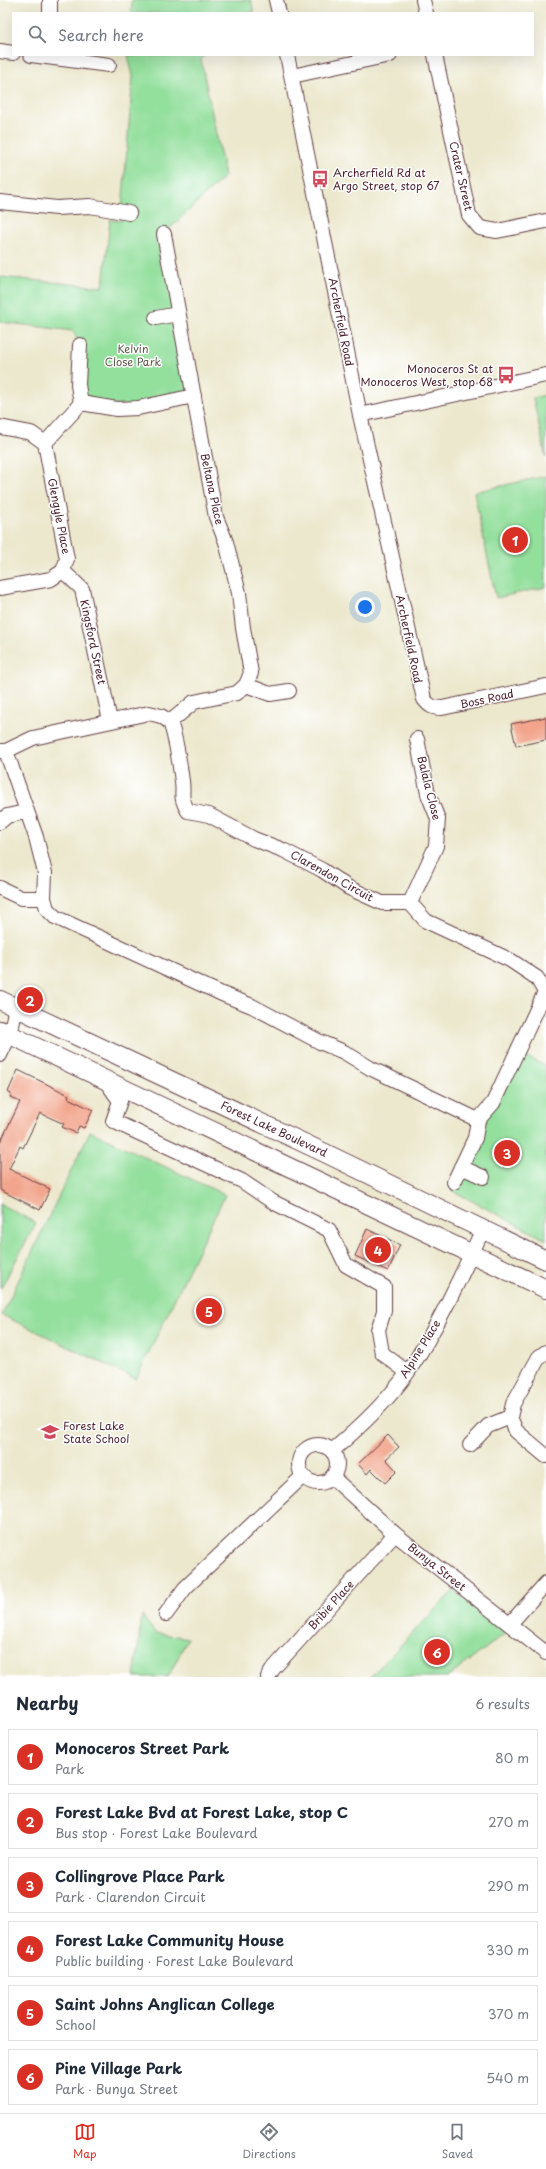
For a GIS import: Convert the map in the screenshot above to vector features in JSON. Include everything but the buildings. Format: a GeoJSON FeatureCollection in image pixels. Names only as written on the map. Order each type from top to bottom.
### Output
{"type":"FeatureCollection","features":[{"type":"Feature","properties":{"kind":"main road","name":"Forest Lake Boulevard"},"geometry":{"type":"LineString","coordinates":[[8,1004],[546,1260]]}},
{"type":"Feature","properties":{"kind":"main road"},"geometry":{"type":"LineString","coordinates":[[3,1030],[105,1080],[546,1289]]}},
{"type":"Feature","properties":{"kind":"street"},"geometry":{"type":"LineString","coordinates":[[50,0],[50,12]]}},
{"type":"Feature","properties":{"kind":"street"},"geometry":{"type":"LineString","coordinates":[[276,0],[279,12]]}},
{"type":"Feature","properties":{"kind":"street"},"geometry":{"type":"LineString","coordinates":[[423,0],[426,12]]}},
{"type":"Feature","properties":{"kind":"street"},"geometry":{"type":"LineString","coordinates":[[0,51],[12,53]]}},
{"type":"Feature","properties":{"kind":"street"},"geometry":{"type":"LineString","coordinates":[[39,56],[109,65]]}},
{"type":"Feature","properties":{"kind":"street","name":"Archerfield Road"},"geometry":{"type":"LineString","coordinates":[[287,56],[360,415],[420,690],[428,705]]}},
{"type":"Feature","properties":{"kind":"street"},"geometry":{"type":"LineString","coordinates":[[292,76],[385,56]]}},
{"type":"Feature","properties":{"kind":"street","name":"Crater Street"},"geometry":{"type":"LineString","coordinates":[[435,56],[469,215],[480,228],[497,231],[546,221]]}},
{"type":"Feature","properties":{"kind":"street"},"geometry":{"type":"LineString","coordinates":[[0,202],[57,208],[90,206],[129,213]]}},
{"type":"Feature","properties":{"kind":"street","name":"Beltana Place"},"geometry":{"type":"LineString","coordinates":[[164,234],[216,517],[226,542],[239,593],[243,628],[251,673],[246,685]]}},
{"type":"Feature","properties":{"kind":"street"},"geometry":{"type":"LineString","coordinates":[[156,318],[178,314]]}},
{"type":"Feature","properties":{"kind":"street"},"geometry":{"type":"LineString","coordinates":[[80,345],[78,384],[81,403]]}},
{"type":"Feature","properties":{"kind":"street"},"geometry":{"type":"LineString","coordinates":[[360,415],[546,375]]}},
{"type":"Feature","properties":{"kind":"street"},"geometry":{"type":"LineString","coordinates":[[81,403],[117,409],[138,408],[194,396]]}},
{"type":"Feature","properties":{"kind":"street"},"geometry":{"type":"LineString","coordinates":[[0,427],[31,433],[44,443],[81,403]]}},
{"type":"Feature","properties":{"kind":"street","name":"Glengyle Place"},"geometry":{"type":"LineString","coordinates":[[0,588],[51,578],[63,571],[67,559],[44,443]]}},
{"type":"Feature","properties":{"kind":"street","name":"Kingsford Street"},"geometry":{"type":"LineString","coordinates":[[63,571],[82,589],[110,721]]}},
{"type":"Feature","properties":{"kind":"street"},"geometry":{"type":"LineString","coordinates":[[288,691],[270,694],[246,685],[237,693],[194,702],[170,722],[161,716],[149,713],[33,738],[3,751],[25,812],[36,837],[44,873],[44,898],[47,909],[55,917],[222,994],[252,1006],[320,1042],[344,1052],[370,1068],[478,1120]]}},
{"type":"Feature","properties":{"kind":"street","name":"Boss Road"},"geometry":{"type":"LineString","coordinates":[[428,705],[434,708],[442,708],[546,686]]}},
{"type":"Feature","properties":{"kind":"street","name":"Clarendon Circuit"},"geometry":{"type":"LineString","coordinates":[[170,722],[174,735],[182,783],[181,799],[188,811],[209,815],[254,839],[283,850],[322,870],[349,888],[382,903],[410,903]]}},
{"type":"Feature","properties":{"kind":"street","name":"Balala Close"},"geometry":{"type":"LineString","coordinates":[[410,903],[436,846],[438,819],[428,794],[417,740]]}},
{"type":"Feature","properties":{"kind":"street"},"geometry":{"type":"LineString","coordinates":[[0,822],[7,816],[25,812]]}},
{"type":"Feature","properties":{"kind":"street"},"geometry":{"type":"LineString","coordinates":[[0,888],[21,898],[44,898]]}},
{"type":"Feature","properties":{"kind":"street"},"geometry":{"type":"LineString","coordinates":[[410,903],[426,921],[510,960],[536,978],[545,992],[493,1103],[478,1120],[475,1138],[454,1182]]}},
{"type":"Feature","properties":{"kind":"street"},"geometry":{"type":"LineString","coordinates":[[0,1055],[8,1004]]}},
{"type":"Feature","properties":{"kind":"street"},"geometry":{"type":"LineString","coordinates":[[105,1080],[120,1101],[113,1121],[242,1181],[273,1202],[329,1230],[346,1265],[384,1287],[384,1311],[378,1330],[382,1353],[408,1372]]}},
{"type":"Feature","properties":{"kind":"street"},"geometry":{"type":"LineString","coordinates":[[461,1167],[483,1177]]}},
{"type":"Feature","properties":{"kind":"street","name":"Alpine Place"},"geometry":{"type":"LineString","coordinates":[[332,1451],[356,1430],[408,1372],[437,1324],[483,1229]]}},
{"type":"Feature","properties":{"kind":"street"},"geometry":{"type":"LineString","coordinates":[[546,1352],[539,1357],[513,1404],[510,1417],[516,1431],[546,1456]]}},
{"type":"Feature","properties":{"kind":"street"},"geometry":{"type":"LineString","coordinates":[[470,1445],[488,1426],[510,1417]]}},
{"type":"Feature","properties":{"kind":"street"},"geometry":{"type":"LineString","coordinates":[[314,1445],[321,1445],[332,1451],[337,1464],[332,1477],[319,1483],[312,1482],[303,1476],[299,1467],[299,1460],[305,1449],[314,1445]]}},
{"type":"Feature","properties":{"kind":"street"},"geometry":{"type":"LineString","coordinates":[[166,1614],[185,1588],[303,1476]]}},
{"type":"Feature","properties":{"kind":"street","name":"Bunya Street"},"geometry":{"type":"LineString","coordinates":[[332,1477],[395,1534],[546,1652]]}},
{"type":"Feature","properties":{"kind":"street","name":"Bribie Place"},"geometry":{"type":"LineString","coordinates":[[268,1677],[273,1669],[395,1534]]}},
{"type":"Feature","properties":{"kind":"street"},"geometry":{"type":"LineString","coordinates":[[510,1624],[546,1583]]}},
{"type":"Feature","properties":{"kind":"green space"},"geometry":{"type":"Polygon","coordinates":[[[132,0],[251,0],[254,12],[131,12],[132,0]]]}},
{"type":"Feature","properties":{"kind":"green space","name":"Kelvin Close Park"},"geometry":{"type":"Polygon","coordinates":[[[128,56],[204,56],[201,60],[225,176],[164,234],[194,396],[138,408],[81,403],[80,345],[73,331],[0,322],[0,277],[103,287],[110,220],[121,221],[133,76],[128,56]]]}},
{"type":"Feature","properties":{"kind":"green space"},"geometry":{"type":"Polygon","coordinates":[[[546,395],[546,458],[533,398],[546,395]]]}},
{"type":"Feature","properties":{"kind":"green space"},"geometry":{"type":"Polygon","coordinates":[[[546,476],[546,587],[496,598],[474,492],[546,476]]]}},
{"type":"Feature","properties":{"kind":"green space"},"geometry":{"type":"Polygon","coordinates":[[[517,1052],[546,1066],[546,1240],[451,1190],[517,1052]]]}},
{"type":"Feature","properties":{"kind":"green space"},"geometry":{"type":"Polygon","coordinates":[[[90,1131],[225,1195],[136,1379],[2,1315],[90,1131]]]}},
{"type":"Feature","properties":{"kind":"green space"},"geometry":{"type":"Polygon","coordinates":[[[0,1204],[36,1223],[1,1288],[0,1288],[0,1204]]]}},
{"type":"Feature","properties":{"kind":"green space"},"geometry":{"type":"Polygon","coordinates":[[[454,1590],[506,1633],[448,1677],[370,1677],[454,1590]]]}},
{"type":"Feature","properties":{"kind":"green space"},"geometry":{"type":"Polygon","coordinates":[[[142,1615],[155,1633],[188,1638],[168,1677],[134,1677],[142,1615]]]}},
{"type":"Feature","properties":{"kind":"place","name":"Archerfield Rd at Argo Street, stop 67"},"geometry":{"type":"Point","coordinates":[320,179]}},
{"type":"Feature","properties":{"kind":"place","name":"Monoceros St at Monoceros West, stop 68"},"geometry":{"type":"Point","coordinates":[506,375]}},
{"type":"Feature","properties":{"kind":"place","name":"Monoceros Street Park"},"geometry":{"type":"Point","coordinates":[515,540]}},
{"type":"Feature","properties":{"kind":"place","name":"Forest Lake Bvd at Forest Lake, stop C"},"geometry":{"type":"Point","coordinates":[30,1000]}},
{"type":"Feature","properties":{"kind":"place","name":"Collingrove Place Park"},"geometry":{"type":"Point","coordinates":[507,1153]}},
{"type":"Feature","properties":{"kind":"place","name":"Forest Lake Community House"},"geometry":{"type":"Point","coordinates":[378,1250]}},
{"type":"Feature","properties":{"kind":"place","name":"Saint Johns Anglican College"},"geometry":{"type":"Point","coordinates":[209,1311]}},
{"type":"Feature","properties":{"kind":"place","name":"Forest Lake State School"},"geometry":{"type":"Point","coordinates":[50,1432]}},
{"type":"Feature","properties":{"kind":"place","name":"Pine Village Park"},"geometry":{"type":"Point","coordinates":[437,1652]}}]}
